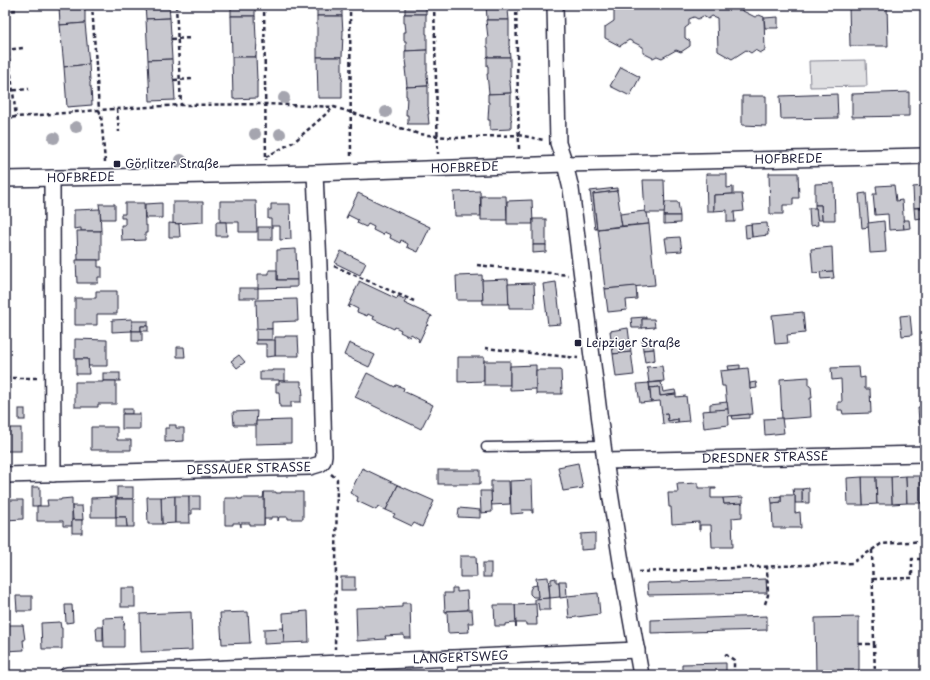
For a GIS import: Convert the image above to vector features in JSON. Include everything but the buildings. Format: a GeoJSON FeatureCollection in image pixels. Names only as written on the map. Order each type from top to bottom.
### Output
{"type":"FeatureCollection","features":[{"type":"Feature","properties":{"kind":"street"},"geometry":{"type":"LineString","coordinates":[[555,5],[558,143],[565,164],[570,189],[603,445],[623,574],[641,675]]}},
{"type":"Feature","properties":{"kind":"street","name":"HOFBREDE"},"geometry":{"type":"LineString","coordinates":[[5,179],[315,173],[565,164],[925,156]]}},
{"type":"Feature","properties":{"kind":"street","name":"DESSAUER STRASSE"},"geometry":{"type":"LineString","coordinates":[[5,475],[310,467],[320,464],[323,461],[324,455],[315,173]]}},
{"type":"Feature","properties":{"kind":"street"},"geometry":{"type":"LineString","coordinates":[[52,178],[53,474]]}},
{"type":"Feature","properties":{"kind":"street","name":"DRESDNER STRASSE"},"geometry":{"type":"LineString","coordinates":[[606,461],[925,454]]}},
{"type":"Feature","properties":{"kind":"street","name":"LANGERTSWEG"},"geometry":{"type":"LineString","coordinates":[[67,675],[420,658],[637,650]]}},
{"type":"Feature","properties":{"kind":"street"},"geometry":{"type":"LineString","coordinates":[[449,658],[450,675]]}},
{"type":"Feature","properties":{"kind":"lane"},"geometry":{"type":"LineString","coordinates":[[486,447],[603,445]]}},
{"type":"Feature","properties":{"kind":"path"},"geometry":{"type":"LineString","coordinates":[[92,5],[99,110],[101,115],[106,177]]}},
{"type":"Feature","properties":{"kind":"path"},"geometry":{"type":"LineString","coordinates":[[176,5],[181,105]]}},
{"type":"Feature","properties":{"kind":"path"},"geometry":{"type":"LineString","coordinates":[[264,5],[267,174]]}},
{"type":"Feature","properties":{"kind":"path"},"geometry":{"type":"LineString","coordinates":[[350,5],[351,155]]}},
{"type":"Feature","properties":{"kind":"path"},"geometry":{"type":"LineString","coordinates":[[434,5],[438,152]]}},
{"type":"Feature","properties":{"kind":"path"},"geometry":{"type":"LineString","coordinates":[[516,5],[519,150]]}},
{"type":"Feature","properties":{"kind":"path"},"geometry":{"type":"LineString","coordinates":[[5,12],[18,10]]}},
{"type":"Feature","properties":{"kind":"path"},"geometry":{"type":"LineString","coordinates":[[5,25],[6,50],[16,117]]}},
{"type":"Feature","properties":{"kind":"path"},"geometry":{"type":"LineString","coordinates":[[171,39],[192,38]]}},
{"type":"Feature","properties":{"kind":"path"},"geometry":{"type":"LineString","coordinates":[[6,50],[23,48]]}},
{"type":"Feature","properties":{"kind":"path"},"geometry":{"type":"LineString","coordinates":[[174,80],[193,79]]}},
{"type":"Feature","properties":{"kind":"path"},"geometry":{"type":"LineString","coordinates":[[7,91],[29,89]]}},
{"type":"Feature","properties":{"kind":"path"},"geometry":{"type":"LineString","coordinates":[[5,118],[181,105],[266,104],[334,107],[419,134],[456,138],[518,135],[558,143]]}},
{"type":"Feature","properties":{"kind":"path"},"geometry":{"type":"LineString","coordinates":[[266,157],[295,141],[334,107]]}},
{"type":"Feature","properties":{"kind":"path"},"geometry":{"type":"LineString","coordinates":[[117,109],[118,132]]}},
{"type":"Feature","properties":{"kind":"path"},"geometry":{"type":"LineString","coordinates":[[477,265],[569,275],[581,274]]}},
{"type":"Feature","properties":{"kind":"path"},"geometry":{"type":"LineString","coordinates":[[319,266],[333,266],[414,301]]}},
{"type":"Feature","properties":{"kind":"path"},"geometry":{"type":"LineString","coordinates":[[485,348],[575,358],[592,357]]}},
{"type":"Feature","properties":{"kind":"path"},"geometry":{"type":"LineString","coordinates":[[5,378],[53,378]]}},
{"type":"Feature","properties":{"kind":"path"},"geometry":{"type":"LineString","coordinates":[[320,464],[336,479],[335,663]]}},
{"type":"Feature","properties":{"kind":"path"},"geometry":{"type":"LineString","coordinates":[[623,574],[638,572],[852,563],[881,544],[925,541]]}},
{"type":"Feature","properties":{"kind":"path"},"geometry":{"type":"LineString","coordinates":[[872,550],[874,675]]}},
{"type":"Feature","properties":{"kind":"path"},"geometry":{"type":"LineString","coordinates":[[873,579],[912,578],[912,559],[925,559]]}},
{"type":"Feature","properties":{"kind":"path"},"geometry":{"type":"LineString","coordinates":[[765,604],[768,595],[767,566]]}},
{"type":"Feature","properties":{"kind":"path"},"geometry":{"type":"LineString","coordinates":[[859,644],[874,644]]}},
{"type":"Feature","properties":{"kind":"path"},"geometry":{"type":"LineString","coordinates":[[725,654],[734,660],[734,675]]}},
{"type":"Feature","properties":{"kind":"shaded area"},"geometry":{"type":"Polygon","coordinates":[[[866,60],[867,86],[810,87],[809,61],[866,60]]]}},
{"type":"Feature","properties":{"kind":"shaded area"},"geometry":{"type":"Polygon","coordinates":[[[433,671],[440,675],[330,675],[433,671]]]}},
{"type":"Feature","properties":{"kind":"place","name":"Görlitzer Straße"},"geometry":{"type":"Point","coordinates":[117,164]}},
{"type":"Feature","properties":{"kind":"place","name":"Leipziger Straße"},"geometry":{"type":"Point","coordinates":[578,343]}}]}
